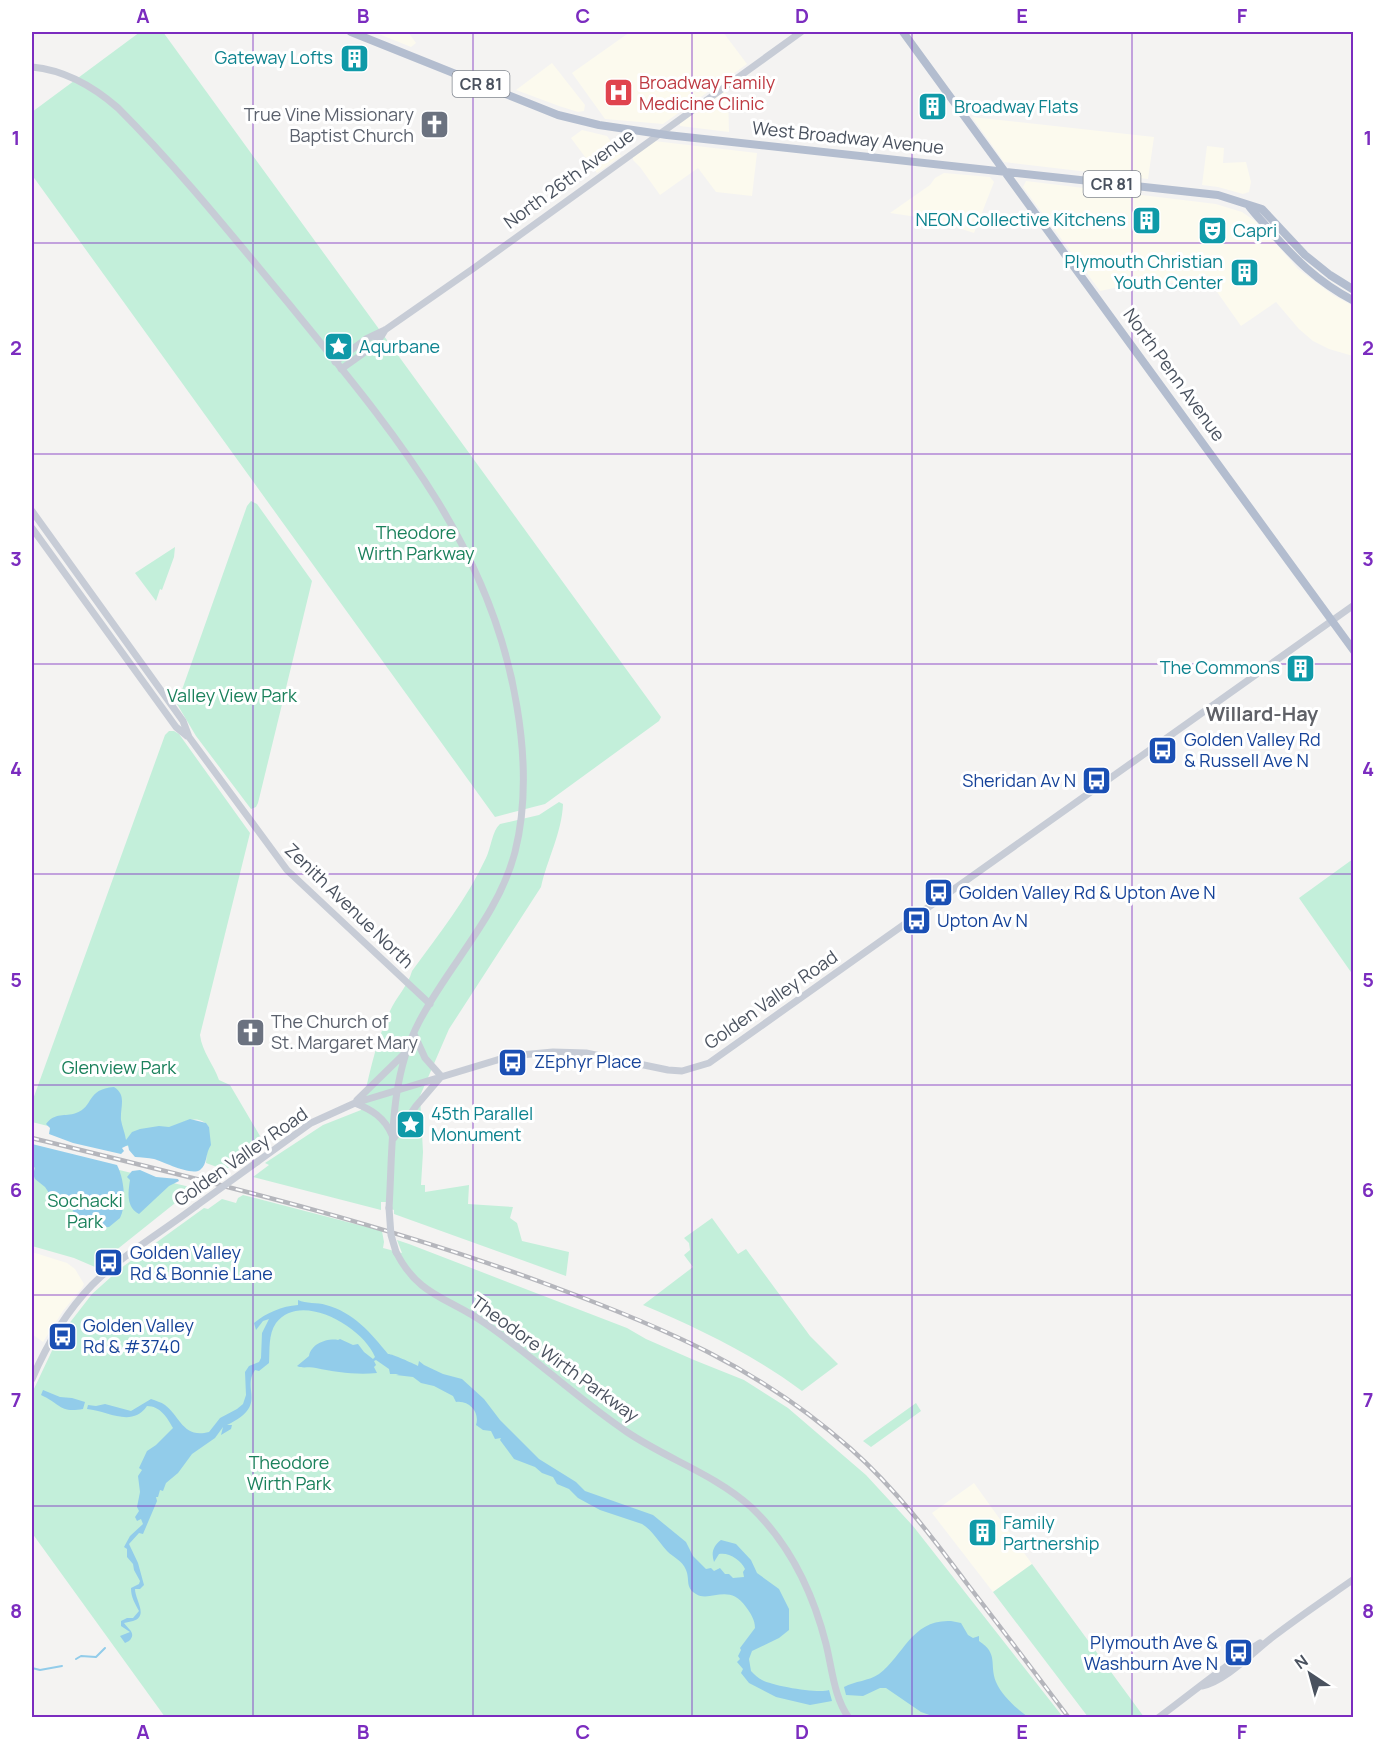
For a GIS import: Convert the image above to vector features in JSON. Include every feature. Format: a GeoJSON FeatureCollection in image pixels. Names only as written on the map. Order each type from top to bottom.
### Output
{"type":"FeatureCollection","features":[{"type":"Feature","properties":{"kind":"main road","name":"West Broadway Avenue"},"geometry":{"type":"LineString","coordinates":[[351,32],[558,115],[599,125],[1218,195],[1262,209],[1317,266],[1353,290]]}},
{"type":"Feature","properties":{"kind":"main road","name":"North Penn Avenue"},"geometry":{"type":"LineString","coordinates":[[903,32],[1353,651]]}},
{"type":"Feature","properties":{"kind":"main road"},"geometry":{"type":"LineString","coordinates":[[1249,206],[1298,262],[1324,284],[1353,301]]}},
{"type":"Feature","properties":{"kind":"street","name":"North 26th Avenue"},"geometry":{"type":"LineString","coordinates":[[335,362],[366,339],[385,330],[801,32]]}},
{"type":"Feature","properties":{"kind":"street","name":"Theodore Wirth Parkway"},"geometry":{"type":"LineString","coordinates":[[32,67],[51,70],[103,94],[241,246],[341,369],[424,479],[467,552],[486,594],[506,650],[520,722],[524,765],[523,814],[511,867],[501,892],[430,1004],[413,1034],[407,1052],[396,1090],[389,1208],[391,1235],[396,1252],[409,1273],[423,1288],[484,1322],[626,1432],[714,1480],[758,1514],[788,1551],[807,1586],[825,1641],[840,1700],[849,1718]]}},
{"type":"Feature","properties":{"kind":"street","name":"North 26th Avenue"},"geometry":{"type":"LineString","coordinates":[[341,369],[381,338],[385,330]]}},
{"type":"Feature","properties":{"kind":"street","name":"Zenith Avenue North"},"geometry":{"type":"LineString","coordinates":[[32,511],[183,722],[189,737],[287,870],[430,1004]]}},
{"type":"Feature","properties":{"kind":"street","name":"Zenith Avenue North"},"geometry":{"type":"LineString","coordinates":[[32,528],[176,727],[189,737]]}},
{"type":"Feature","properties":{"kind":"street","name":"Golden Valley Road"},"geometry":{"type":"LineString","coordinates":[[32,1379],[49,1342],[63,1320],[94,1284],[196,1206],[311,1123],[355,1102],[510,1056],[585,1053],[682,1071],[709,1063],[1353,605]]}},
{"type":"Feature","properties":{"kind":"street"},"geometry":{"type":"LineString","coordinates":[[407,1052],[355,1102],[370,1109],[383,1119],[393,1138],[441,1076],[425,1058],[413,1034]]}},
{"type":"Feature","properties":{"kind":"street"},"geometry":{"type":"LineString","coordinates":[[1158,1718],[1238,1657],[1271,1638],[1353,1579]]}},
{"type":"Feature","properties":{"kind":"shaded area"},"geometry":{"type":"Polygon","coordinates":[[[374,32],[408,32],[416,43],[411,47],[374,32]]]}},
{"type":"Feature","properties":{"kind":"shaded area"},"geometry":{"type":"Polygon","coordinates":[[[630,32],[723,32],[747,64],[663,124],[605,119],[572,73],[630,32]]]}},
{"type":"Feature","properties":{"kind":"shaded area"},"geometry":{"type":"Polygon","coordinates":[[[552,63],[585,105],[584,111],[578,112],[516,90],[552,63]]]}},
{"type":"Feature","properties":{"kind":"shaded area"},"geometry":{"type":"Polygon","coordinates":[[[724,90],[728,96],[729,132],[680,126],[680,122],[724,90]]]}},
{"type":"Feature","properties":{"kind":"shaded area"},"geometry":{"type":"Polygon","coordinates":[[[972,117],[1154,137],[1148,179],[1004,162],[972,117]]]}},
{"type":"Feature","properties":{"kind":"shaded area"},"geometry":{"type":"Polygon","coordinates":[[[582,130],[607,136],[621,156],[597,173],[571,138],[582,130]]]}},
{"type":"Feature","properties":{"kind":"shaded area"},"geometry":{"type":"Polygon","coordinates":[[[654,141],[757,153],[752,196],[716,192],[698,168],[660,195],[633,160],[633,156],[654,141]]]}},
{"type":"Feature","properties":{"kind":"shaded area"},"geometry":{"type":"Polygon","coordinates":[[[1207,146],[1224,148],[1223,163],[1246,162],[1251,182],[1249,192],[1243,194],[1202,185],[1207,146]]]}},
{"type":"Feature","properties":{"kind":"shaded area"},"geometry":{"type":"Polygon","coordinates":[[[944,173],[990,177],[994,182],[974,233],[931,219],[890,213],[930,185],[935,178],[944,173]]]}},
{"type":"Feature","properties":{"kind":"shaded area"},"geometry":{"type":"Polygon","coordinates":[[[1026,181],[1216,204],[1242,212],[1258,223],[1298,269],[1333,295],[1353,306],[1353,356],[1329,349],[1313,341],[1299,329],[1276,302],[1241,326],[1215,289],[1208,287],[1142,282],[1100,291],[1023,187],[1026,181]]]}},
{"type":"Feature","properties":{"kind":"shaded area"},"geometry":{"type":"Polygon","coordinates":[[[32,1252],[67,1263],[75,1269],[84,1284],[43,1342],[32,1334],[32,1252]]]}},
{"type":"Feature","properties":{"kind":"shaded area"},"geometry":{"type":"Polygon","coordinates":[[[974,1483],[1032,1564],[993,1592],[932,1513],[974,1483]]]}},
{"type":"Feature","properties":{"kind":"green space","name":"Theodore Wirth Parkway"},"geometry":{"type":"Polygon","coordinates":[[[140,32],[163,32],[661,717],[659,721],[545,804],[495,817],[32,175],[32,112],[140,32]]]}},
{"type":"Feature","properties":{"kind":"green space","name":"Valley View Park"},"geometry":{"type":"Polygon","coordinates":[[[251,501],[257,504],[312,581],[258,803],[251,809],[196,736],[177,704],[247,506],[251,501]]]}},
{"type":"Feature","properties":{"kind":"green space"},"geometry":{"type":"Polygon","coordinates":[[[175,547],[174,557],[156,601],[135,573],[175,547]]]}},
{"type":"Feature","properties":{"kind":"green space","name":"Glenview Park"},"geometry":{"type":"Polygon","coordinates":[[[169,731],[179,734],[250,833],[200,1035],[203,1047],[219,1080],[230,1085],[260,1136],[244,1158],[225,1170],[206,1163],[209,1127],[199,1120],[179,1124],[171,1157],[32,1122],[32,1102],[165,735],[169,731]]]}},
{"type":"Feature","properties":{"kind":"green space"},"geometry":{"type":"Polygon","coordinates":[[[559,802],[563,804],[560,825],[541,887],[449,1029],[420,1096],[423,1152],[421,1185],[425,1185],[425,1192],[469,1185],[468,1204],[513,1207],[510,1218],[517,1223],[522,1241],[569,1252],[566,1276],[394,1214],[394,1210],[386,1207],[386,1202],[381,1202],[381,1210],[253,1177],[269,1165],[265,1163],[323,1125],[361,1110],[376,1048],[390,1011],[412,971],[470,888],[486,858],[497,827],[500,824],[539,815],[559,802]]]}},
{"type":"Feature","properties":{"kind":"green space"},"geometry":{"type":"Polygon","coordinates":[[[1353,859],[1353,975],[1299,898],[1353,859]]]}},
{"type":"Feature","properties":{"kind":"green space","name":"Sochacki Park"},"geometry":{"type":"Polygon","coordinates":[[[32,1149],[194,1188],[95,1267],[74,1258],[32,1246],[32,1149]]]}},
{"type":"Feature","properties":{"kind":"green space","name":"Theodore Wirth Park"},"geometry":{"type":"Polygon","coordinates":[[[243,1195],[382,1231],[383,1248],[402,1253],[397,1240],[627,1328],[646,1339],[744,1380],[788,1408],[866,1475],[913,1526],[1063,1717],[165,1717],[32,1533],[32,1393],[58,1338],[92,1294],[121,1268],[204,1208],[208,1209],[222,1199],[236,1203],[243,1195]]]}},
{"type":"Feature","properties":{"kind":"green space"},"geometry":{"type":"Polygon","coordinates":[[[712,1218],[738,1254],[746,1249],[810,1336],[838,1364],[802,1391],[725,1343],[643,1305],[693,1267],[684,1255],[690,1250],[689,1243],[684,1238],[712,1218]]]}},
{"type":"Feature","properties":{"kind":"green space"},"geometry":{"type":"Polygon","coordinates":[[[916,1403],[921,1411],[871,1447],[863,1441],[916,1403]]]}},
{"type":"Feature","properties":{"kind":"green space"},"geometry":{"type":"Polygon","coordinates":[[[1032,1564],[1144,1717],[1088,1717],[993,1592],[1032,1564]]]}},
{"type":"Feature","properties":{"kind":"water"},"geometry":{"type":"Polygon","coordinates":[[[114,1087],[122,1098],[121,1120],[126,1140],[132,1132],[140,1129],[169,1127],[190,1119],[206,1123],[209,1127],[211,1145],[203,1168],[190,1171],[154,1159],[135,1157],[128,1145],[122,1148],[124,1151],[121,1154],[73,1143],[49,1134],[50,1128],[46,1124],[49,1120],[82,1110],[99,1091],[114,1087]]]}},
{"type":"Feature","properties":{"kind":"water"},"geometry":{"type":"Polygon","coordinates":[[[32,1144],[117,1165],[124,1191],[120,1218],[109,1227],[96,1228],[80,1222],[68,1203],[55,1202],[33,1174],[35,1168],[32,1165],[32,1144]]]}},
{"type":"Feature","properties":{"kind":"water"},"geometry":{"type":"Polygon","coordinates":[[[140,1170],[156,1177],[179,1181],[169,1186],[139,1214],[130,1204],[130,1180],[127,1177],[132,1171],[140,1170]]]}},
{"type":"Feature","properties":{"kind":"water"},"geometry":{"type":"Polygon","coordinates":[[[298,1300],[326,1305],[345,1313],[368,1331],[388,1354],[418,1366],[419,1361],[443,1374],[462,1379],[484,1399],[500,1420],[539,1459],[576,1482],[585,1491],[653,1515],[686,1542],[693,1556],[706,1569],[711,1568],[714,1571],[720,1568],[733,1578],[744,1577],[745,1569],[734,1557],[719,1554],[714,1562],[713,1559],[714,1547],[721,1540],[736,1544],[751,1560],[757,1573],[779,1589],[789,1609],[789,1630],[779,1638],[752,1651],[749,1659],[751,1671],[762,1680],[776,1685],[806,1690],[829,1690],[832,1701],[810,1705],[776,1697],[749,1683],[741,1673],[743,1669],[737,1662],[740,1659],[738,1656],[740,1648],[755,1625],[740,1600],[726,1594],[701,1596],[693,1592],[682,1564],[646,1527],[600,1510],[578,1498],[569,1489],[557,1484],[553,1477],[514,1459],[500,1440],[501,1438],[495,1439],[491,1431],[483,1430],[476,1425],[477,1416],[470,1405],[456,1402],[453,1396],[434,1386],[421,1383],[413,1377],[390,1374],[389,1369],[376,1360],[374,1367],[377,1373],[346,1373],[297,1366],[309,1356],[316,1345],[329,1340],[340,1339],[353,1345],[358,1344],[373,1359],[375,1357],[369,1346],[345,1325],[331,1317],[300,1310],[287,1314],[273,1328],[269,1363],[259,1371],[255,1370],[251,1384],[251,1404],[247,1411],[227,1425],[232,1425],[231,1429],[221,1435],[223,1427],[215,1438],[192,1454],[178,1473],[166,1483],[163,1491],[160,1490],[156,1497],[157,1501],[143,1534],[139,1533],[129,1544],[138,1563],[144,1585],[140,1589],[135,1589],[141,1612],[138,1619],[124,1623],[131,1631],[132,1636],[125,1643],[120,1636],[130,1632],[121,1626],[121,1621],[133,1618],[139,1611],[132,1598],[131,1588],[140,1581],[133,1564],[127,1557],[127,1549],[124,1547],[130,1536],[143,1524],[141,1519],[137,1521],[135,1517],[139,1511],[137,1507],[140,1492],[138,1476],[142,1470],[139,1468],[147,1451],[173,1428],[163,1413],[152,1406],[147,1406],[141,1413],[127,1417],[87,1409],[88,1405],[105,1404],[131,1411],[151,1399],[165,1405],[183,1425],[193,1432],[209,1432],[220,1418],[243,1404],[246,1395],[245,1372],[249,1366],[259,1362],[261,1358],[262,1333],[269,1319],[263,1321],[256,1330],[254,1323],[275,1311],[298,1305],[298,1300]]]}},
{"type":"Feature","properties":{"kind":"water"},"geometry":{"type":"Polygon","coordinates":[[[43,1390],[60,1397],[85,1402],[83,1409],[64,1409],[41,1395],[43,1390]]]}},
{"type":"Feature","properties":{"kind":"water"},"geometry":{"type":"Polygon","coordinates":[[[938,1622],[961,1623],[968,1635],[973,1638],[979,1636],[979,1641],[989,1650],[994,1676],[1002,1692],[1028,1717],[935,1717],[921,1712],[886,1688],[880,1688],[863,1696],[846,1695],[844,1687],[879,1674],[918,1632],[938,1622]]]}},
{"type":"Feature","properties":{"kind":"waterway"},"geometry":{"type":"LineString","coordinates":[[76,1659],[81,1656],[96,1657],[105,1648]]}},
{"type":"Feature","properties":{"kind":"waterway"},"geometry":{"type":"LineString","coordinates":[[32,1668],[40,1670],[62,1666]]}},
{"type":"Feature","properties":{"kind":"railway"},"geometry":{"type":"LineString","coordinates":[[32,1138],[292,1204],[485,1262],[631,1317],[708,1352],[745,1372],[816,1420],[883,1480],[927,1531],[1069,1718]]}},
{"type":"Feature","properties":{"kind":"place","name":"Gateway Lofts"},"geometry":{"type":"Point","coordinates":[354,58]}},
{"type":"Feature","properties":{"kind":"place","name":"Broadway Family Medicine Clinic"},"geometry":{"type":"Point","coordinates":[618,93]}},
{"type":"Feature","properties":{"kind":"place","name":"Broadway Flats"},"geometry":{"type":"Point","coordinates":[933,107]}},
{"type":"Feature","properties":{"kind":"place","name":"True Vine Missionary Baptist Church"},"geometry":{"type":"Point","coordinates":[435,125]}},
{"type":"Feature","properties":{"kind":"place","name":"NEON Collective Kitchens"},"geometry":{"type":"Point","coordinates":[1147,220]}},
{"type":"Feature","properties":{"kind":"place","name":"Capri"},"geometry":{"type":"Point","coordinates":[1212,231]}},
{"type":"Feature","properties":{"kind":"place","name":"Plymouth Christian Youth Center"},"geometry":{"type":"Point","coordinates":[1244,272]}},
{"type":"Feature","properties":{"kind":"place","name":"Aqurbane"},"geometry":{"type":"Point","coordinates":[338,347]}},
{"type":"Feature","properties":{"kind":"place","name":"The Commons"},"geometry":{"type":"Point","coordinates":[1301,668]}},
{"type":"Feature","properties":{"kind":"place","name":"Golden Valley Rd & Russell Ave N"},"geometry":{"type":"Point","coordinates":[1163,750]}},
{"type":"Feature","properties":{"kind":"place","name":"Sheridan Av N"},"geometry":{"type":"Point","coordinates":[1097,781]}},
{"type":"Feature","properties":{"kind":"place","name":"Golden Valley Rd & Upton Ave N"},"geometry":{"type":"Point","coordinates":[938,893]}},
{"type":"Feature","properties":{"kind":"place","name":"Upton Av N"},"geometry":{"type":"Point","coordinates":[916,921]}},
{"type":"Feature","properties":{"kind":"place","name":"The Church of St. Margaret Mary"},"geometry":{"type":"Point","coordinates":[250,1032]}},
{"type":"Feature","properties":{"kind":"place","name":"ZEphyr Place"},"geometry":{"type":"Point","coordinates":[513,1062]}},
{"type":"Feature","properties":{"kind":"place","name":"45th Parallel Monument"},"geometry":{"type":"Point","coordinates":[410,1124]}},
{"type":"Feature","properties":{"kind":"place","name":"Golden Valley Rd & Bonnie Lane"},"geometry":{"type":"Point","coordinates":[109,1263]}},
{"type":"Feature","properties":{"kind":"place","name":"Golden Valley Rd & #3740"},"geometry":{"type":"Point","coordinates":[62,1336]}},
{"type":"Feature","properties":{"kind":"place","name":"Family Partnership"},"geometry":{"type":"Point","coordinates":[982,1533]}},
{"type":"Feature","properties":{"kind":"place","name":"Plymouth Ave & Washburn Ave N"},"geometry":{"type":"Point","coordinates":[1239,1653]}},
{"type":"Feature","properties":{"kind":"district","name":"Willard-Hay"},"geometry":{"type":"Point","coordinates":[1262,714]}}]}
